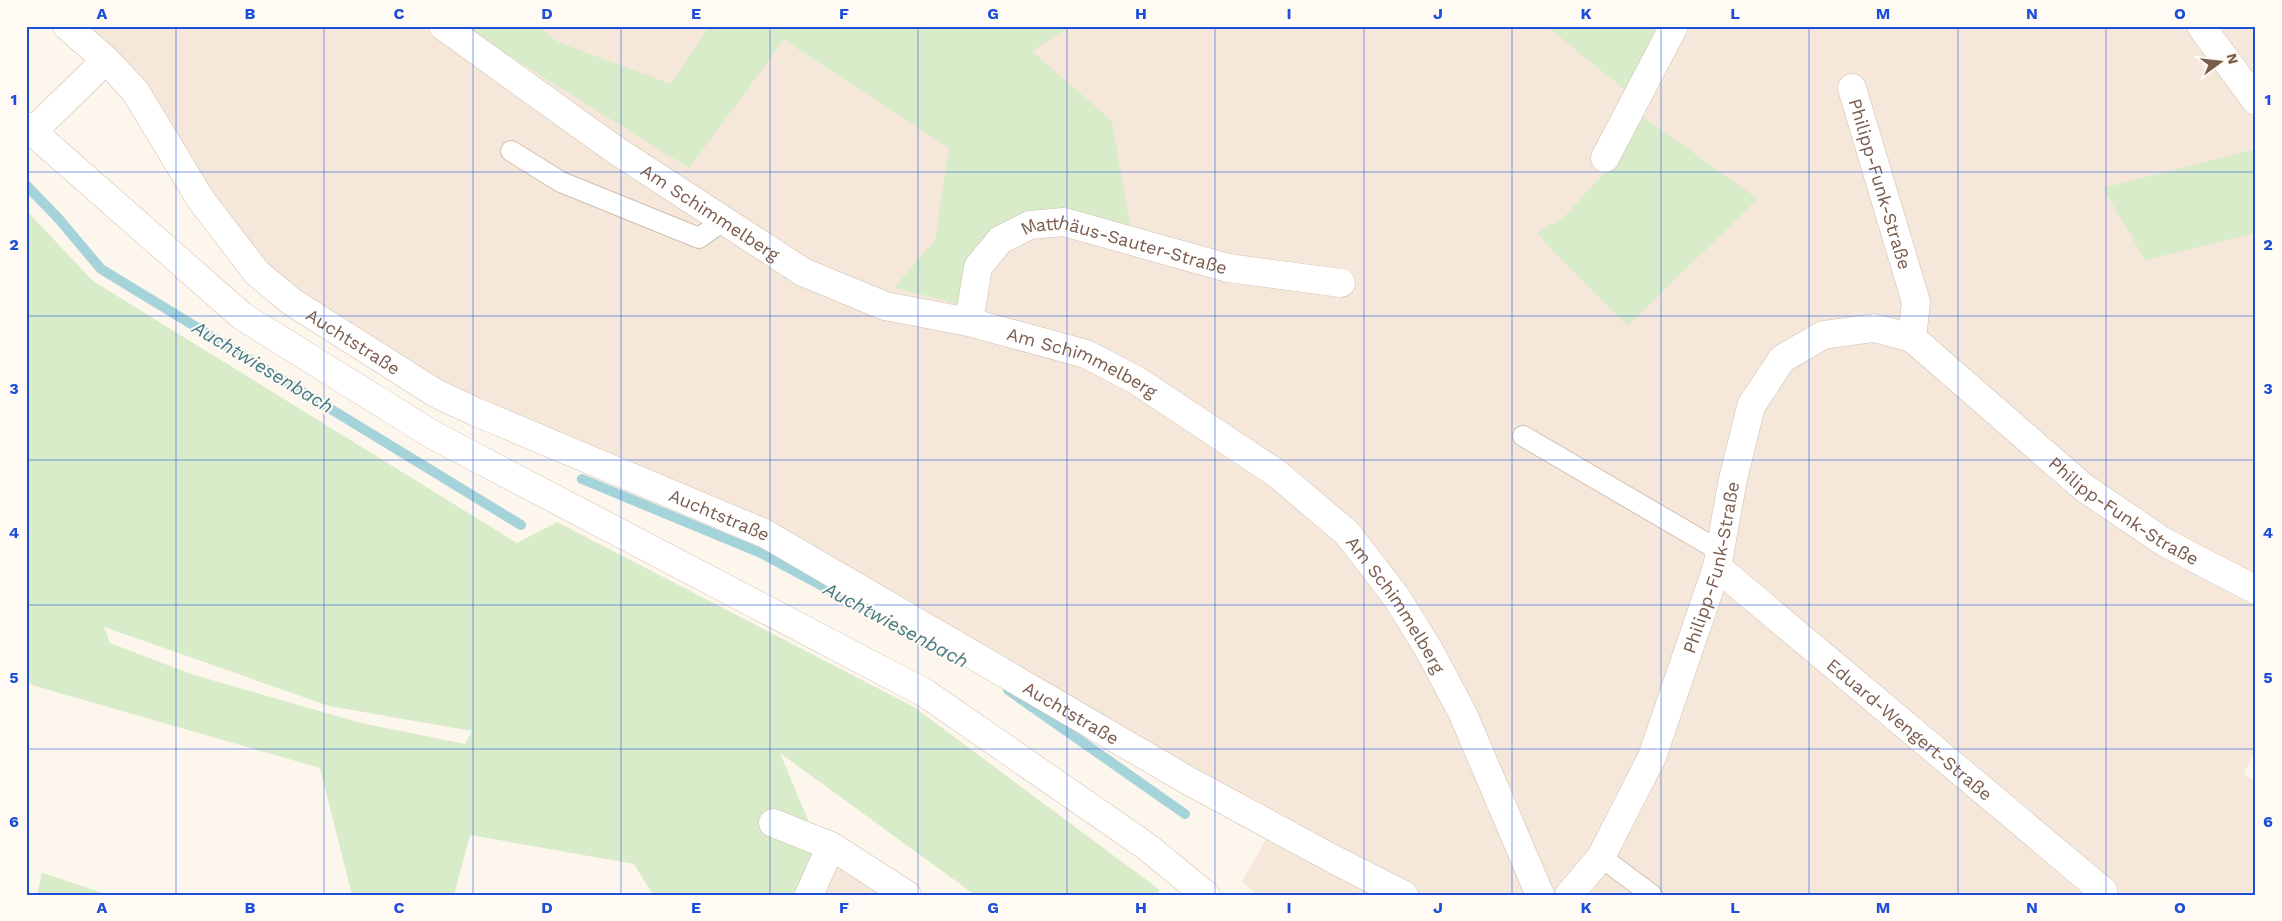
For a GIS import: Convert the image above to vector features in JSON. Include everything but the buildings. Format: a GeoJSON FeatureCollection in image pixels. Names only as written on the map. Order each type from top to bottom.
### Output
{"type":"FeatureCollection","features":[{"type":"Feature","properties":{"kind":"street","name":"Auchtstraße"},"geometry":{"type":"LineString","coordinates":[[67,26],[106,60],[135,91],[201,200],[257,273],[292,302],[437,394],[764,533],[1187,780],[1404,895]]}},
{"type":"Feature","properties":{"kind":"street","name":"Am Schimmelberg"},"geometry":{"type":"LineString","coordinates":[[443,26],[614,149],[803,272],[885,306],[969,322],[1086,354],[1136,380],[1276,473],[1347,533],[1397,598],[1429,650],[1463,714],[1531,893]]}},
{"type":"Feature","properties":{"kind":"street"},"geometry":{"type":"LineString","coordinates":[[1605,158],[1674,26]]}},
{"type":"Feature","properties":{"kind":"street"},"geometry":{"type":"LineString","coordinates":[[2201,26],[2256,101]]}},
{"type":"Feature","properties":{"kind":"street"},"geometry":{"type":"LineString","coordinates":[[106,60],[29,129],[242,316],[432,435],[925,693],[1146,846],[1206,895]]}},
{"type":"Feature","properties":{"kind":"street","name":"Philipp-Funk-Straße"},"geometry":{"type":"LineString","coordinates":[[1852,88],[1916,302],[1912,338]]}},
{"type":"Feature","properties":{"kind":"street","name":"Matthäus-Sauter-Straße"},"geometry":{"type":"LineString","coordinates":[[969,322],[978,267],[1000,240],[1030,225],[1064,222],[1228,268],[1341,283]]}},
{"type":"Feature","properties":{"kind":"street","name":"Philipp-Funk-Straße"},"geometry":{"type":"LineString","coordinates":[[1569,895],[1602,857],[1652,757],[1718,559],[1733,479],[1750,406],[1782,359],[1823,335],[1874,328],[1912,338],[2083,487],[2164,542],[2256,590]]}},
{"type":"Feature","properties":{"kind":"street","name":"Eduard-Wengert-Straße"},"geometry":{"type":"LineString","coordinates":[[1718,559],[2103,891]]}},
{"type":"Feature","properties":{"kind":"street"},"geometry":{"type":"LineString","coordinates":[[773,823],[831,846],[907,895]]}},
{"type":"Feature","properties":{"kind":"street"},"geometry":{"type":"LineString","coordinates":[[809,895],[831,846]]}},
{"type":"Feature","properties":{"kind":"lane"},"geometry":{"type":"LineString","coordinates":[[511,151],[561,182],[699,238],[724,220]]}},
{"type":"Feature","properties":{"kind":"lane"},"geometry":{"type":"LineString","coordinates":[[1523,436],[1718,559]]}},
{"type":"Feature","properties":{"kind":"lane"},"geometry":{"type":"LineString","coordinates":[[1602,857],[1652,895]]}},
{"type":"Feature","properties":{"kind":"shaded area"},"geometry":{"type":"Polygon","coordinates":[[[57,26],[2256,26],[2256,748],[2244,774],[2256,782],[2256,895],[1258,895],[1242,882],[1277,819],[999,662],[437,387],[243,264],[132,97],[57,26]]]}},
{"type":"Feature","properties":{"kind":"shaded area"},"geometry":{"type":"Polygon","coordinates":[[[836,861],[890,895],[821,895],[836,861]]]}},
{"type":"Feature","properties":{"kind":"green space"},"geometry":{"type":"Polygon","coordinates":[[[467,26],[537,26],[558,42],[671,84],[709,26],[1073,26],[1032,51],[1112,121],[1130,226],[1067,208],[1020,215],[959,304],[894,288],[935,240],[949,148],[784,40],[689,168],[492,45],[467,26]]]}},
{"type":"Feature","properties":{"kind":"green space"},"geometry":{"type":"Polygon","coordinates":[[[1546,26],[1656,26],[1628,92],[1546,26]]]}},
{"type":"Feature","properties":{"kind":"green space"},"geometry":{"type":"Polygon","coordinates":[[[1642,116],[1758,199],[1627,326],[1536,233],[1564,217],[1616,160],[1642,116]]]}},
{"type":"Feature","properties":{"kind":"green space"},"geometry":{"type":"Polygon","coordinates":[[[2256,149],[2256,233],[2145,260],[2103,188],[2256,149]]]}},
{"type":"Feature","properties":{"kind":"green space"},"geometry":{"type":"Polygon","coordinates":[[[26,210],[93,281],[517,543],[557,522],[914,707],[1160,890],[1156,895],[975,895],[780,753],[824,858],[806,895],[653,895],[634,864],[470,835],[454,895],[352,895],[320,768],[35,686],[26,681],[26,210]],[[104,627],[110,643],[191,674],[361,723],[465,744],[472,731],[329,706],[104,627]]]}},
{"type":"Feature","properties":{"kind":"green space"},"geometry":{"type":"Polygon","coordinates":[[[43,873],[109,895],[37,895],[43,873]]]}},
{"type":"Feature","properties":{"kind":"waterway","name":"Auchtwiesenbach"},"geometry":{"type":"LineString","coordinates":[[26,185],[58,218],[101,269],[521,525]]}},
{"type":"Feature","properties":{"kind":"waterway","name":"Auchtwiesenbach"},"geometry":{"type":"LineString","coordinates":[[582,479],[763,554],[890,622]]}},
{"type":"Feature","properties":{"kind":"waterway","name":"Auchtwiesenbach"},"geometry":{"type":"LineString","coordinates":[[1008,690],[1185,814]]}}]}
